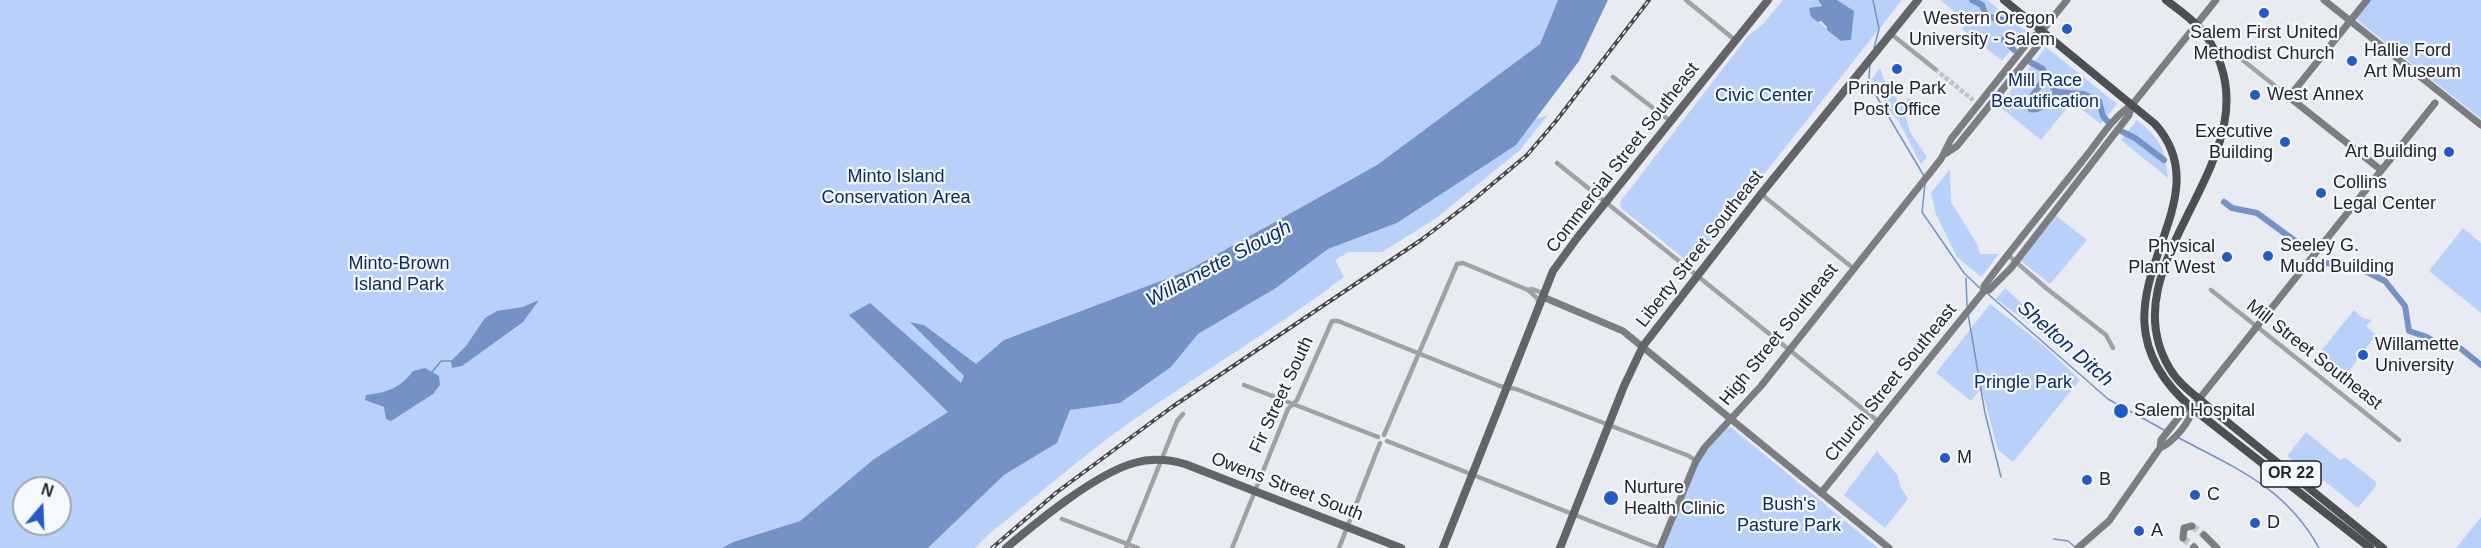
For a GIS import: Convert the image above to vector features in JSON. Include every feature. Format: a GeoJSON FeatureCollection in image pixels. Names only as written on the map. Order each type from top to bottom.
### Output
{"type":"FeatureCollection","features":[{"type":"Feature","properties":{"kind":"highway","name":"OR 22"},"geometry":{"type":"LineString","coordinates":[[2004,0],[2155,124],[2166,139],[2173,158],[2175,196],[2170,222],[2147,283],[2144,315],[2146,341],[2153,362],[2165,382],[2192,408],[2370,548]]}},
{"type":"Feature","properties":{"kind":"highway","name":"OR 22"},"geometry":{"type":"LineString","coordinates":[[2166,0],[2196,25],[2214,49],[2226,97],[2221,138],[2212,166],[2162,273],[2154,314],[2158,344],[2170,370],[2199,399],[2383,548]]}},
{"type":"Feature","properties":{"kind":"main road","name":"Commercial Street Southeast"},"geometry":{"type":"LineString","coordinates":[[1443,548],[1541,301],[1562,258],[1768,0]]}},
{"type":"Feature","properties":{"kind":"main road","name":"Liberty Street Southeast"},"geometry":{"type":"LineString","coordinates":[[1560,548],[1608,425],[1643,346],[1761,194],[1918,0]]}},
{"type":"Feature","properties":{"kind":"main road","name":"Owens Street South"},"geometry":{"type":"LineString","coordinates":[[1006,548],[1036,523],[1107,475],[1134,463],[1161,460],[1185,464],[1401,548]]}},
{"type":"Feature","properties":{"kind":"street"},"geometry":{"type":"LineString","coordinates":[[1686,0],[1735,40]]}},
{"type":"Feature","properties":{"kind":"street","name":"High Street Southeast"},"geometry":{"type":"LineString","coordinates":[[1945,154],[1950,139],[1976,102],[2032,37],[2041,32],[2067,0]]}},
{"type":"Feature","properties":{"kind":"street","name":"Church Street Southeast"},"geometry":{"type":"LineString","coordinates":[[1821,493],[1983,291],[1989,290],[2008,255],[2123,111],[2132,105],[2216,0]]}},
{"type":"Feature","properties":{"kind":"street"},"geometry":{"type":"LineString","coordinates":[[2324,0],[2481,125]]}},
{"type":"Feature","properties":{"kind":"street"},"geometry":{"type":"LineString","coordinates":[[2289,97],[2367,0]]}},
{"type":"Feature","properties":{"kind":"street"},"geometry":{"type":"LineString","coordinates":[[1894,30],[1901,42],[1935,69]]}},
{"type":"Feature","properties":{"kind":"street","name":"High Street Southeast"},"geometry":{"type":"LineString","coordinates":[[1660,548],[1696,461],[1713,436],[1789,350],[1945,154],[1957,146],[2040,44],[2041,32]]}},
{"type":"Feature","properties":{"kind":"street"},"geometry":{"type":"LineString","coordinates":[[2230,50],[2381,170]]}},
{"type":"Feature","properties":{"kind":"street"},"geometry":{"type":"LineString","coordinates":[[1613,77],[1670,121]]}},
{"type":"Feature","properties":{"kind":"street"},"geometry":{"type":"LineString","coordinates":[[2160,448],[2171,441],[2192,415],[2192,408],[2199,399],[2442,94]]}},
{"type":"Feature","properties":{"kind":"street","name":"Church Street Southeast"},"geometry":{"type":"LineString","coordinates":[[1992,282],[2015,262],[2129,116],[2132,105]]}},
{"type":"Feature","properties":{"kind":"street"},"geometry":{"type":"LineString","coordinates":[[1557,163],[1879,422]]}},
{"type":"Feature","properties":{"kind":"street"},"geometry":{"type":"LineString","coordinates":[[1761,194],[1853,268]]}},
{"type":"Feature","properties":{"kind":"street"},"geometry":{"type":"LineString","coordinates":[[2008,255],[2106,335],[2113,348]]}},
{"type":"Feature","properties":{"kind":"street"},"geometry":{"type":"LineString","coordinates":[[1339,548],[1381,436],[1459,262],[1528,290],[1540,292],[1541,301]]}},
{"type":"Feature","properties":{"kind":"street"},"geometry":{"type":"LineString","coordinates":[[1528,290],[1541,301],[1617,327],[1888,548]]}},
{"type":"Feature","properties":{"kind":"street","name":"Mill Street Southeast"},"geometry":{"type":"LineString","coordinates":[[2211,290],[2400,440]]}},
{"type":"Feature","properties":{"kind":"street","name":"Fir Street South"},"geometry":{"type":"LineString","coordinates":[[1232,548],[1288,409],[1298,400],[1332,321],[1338,321],[1419,354]]}},
{"type":"Feature","properties":{"kind":"street"},"geometry":{"type":"LineString","coordinates":[[1419,354],[1689,456],[1696,461]]}},
{"type":"Feature","properties":{"kind":"street"},"geometry":{"type":"LineString","coordinates":[[1244,385],[1381,436],[1387,441],[1660,548]]}},
{"type":"Feature","properties":{"kind":"street"},"geometry":{"type":"LineString","coordinates":[[2078,548],[2109,521],[2160,448],[2164,435],[2185,409],[2192,408]]}},
{"type":"Feature","properties":{"kind":"street"},"geometry":{"type":"LineString","coordinates":[[1127,546],[1177,421],[1183,414]]}},
{"type":"Feature","properties":{"kind":"street"},"geometry":{"type":"LineString","coordinates":[[1380,443],[1387,441]]}},
{"type":"Feature","properties":{"kind":"street"},"geometry":{"type":"LineString","coordinates":[[1062,519],[1127,546],[1138,548]]}},
{"type":"Feature","properties":{"kind":"street"},"geometry":{"type":"LineString","coordinates":[[2184,538],[2184,528],[2192,526]]}},
{"type":"Feature","properties":{"kind":"street"},"geometry":{"type":"LineString","coordinates":[[2204,535],[2217,548]]}},
{"type":"Feature","properties":{"kind":"green space","name":"Minto-Brown Island Park"},"geometry":{"type":"Polygon","coordinates":[[[0,0],[1558,0],[1540,44],[1377,165],[1187,271],[1004,340],[949,412],[874,459],[800,521],[733,542],[722,548],[0,548],[0,0]]]}},
{"type":"Feature","properties":{"kind":"green space","name":"Civic Center"},"geometry":{"type":"Polygon","coordinates":[[[1783,0],[1818,0],[1821,6],[1810,8],[1818,21],[1841,41],[1850,41],[1852,15],[1849,8],[1837,0],[1902,0],[1692,265],[1621,208],[1620,202],[1748,36],[1762,25],[1783,0]]]}},
{"type":"Feature","properties":{"kind":"green space","name":"Mill Race Beautification"},"geometry":{"type":"Polygon","coordinates":[[[1940,0],[1987,0],[2026,31],[2002,61],[1962,29],[1967,22],[1940,0]]]}},
{"type":"Feature","properties":{"kind":"green space"},"geometry":{"type":"Polygon","coordinates":[[[2371,0],[2481,0],[2481,119],[2356,19],[2371,0]]]}},
{"type":"Feature","properties":{"kind":"green space","name":"Mill Race Beautification"},"geometry":{"type":"Polygon","coordinates":[[[2046,47],[2117,104],[2101,124],[2072,102],[2041,140],[1999,106],[2046,47]]]}},
{"type":"Feature","properties":{"kind":"green space"},"geometry":{"type":"Polygon","coordinates":[[[1880,68],[1884,79],[1901,106],[1908,98],[1915,103],[1905,114],[1910,132],[1927,157],[1921,164],[1898,120],[1891,113],[1871,80],[1880,68]]]}},
{"type":"Feature","properties":{"kind":"green space"},"geometry":{"type":"Polygon","coordinates":[[[1548,115],[1520,150],[1435,219],[1382,252],[1349,252],[1335,260],[1344,277],[1111,436],[989,534],[975,548],[928,548],[1004,475],[1057,443],[1070,410],[1120,403],[1171,367],[1198,334],[1276,288],[1328,249],[1397,223],[1515,145],[1536,119],[1548,115]]]}},
{"type":"Feature","properties":{"kind":"green space","name":"Mill Race Beautification"},"geometry":{"type":"Polygon","coordinates":[[[2137,120],[2151,132],[2160,145],[2168,178],[2121,140],[2137,120]]]}},
{"type":"Feature","properties":{"kind":"green space"},"geometry":{"type":"Polygon","coordinates":[[[1950,169],[1951,202],[1977,244],[1980,254],[1999,254],[1981,277],[1957,257],[1936,214],[1931,193],[1950,169]]]}},
{"type":"Feature","properties":{"kind":"green space"},"geometry":{"type":"Polygon","coordinates":[[[2055,215],[2087,240],[2050,284],[2021,261],[2055,215]]]}},
{"type":"Feature","properties":{"kind":"green space"},"geometry":{"type":"Polygon","coordinates":[[[2463,228],[2481,243],[2481,313],[2429,271],[2463,228]]]}},
{"type":"Feature","properties":{"kind":"green space"},"geometry":{"type":"Polygon","coordinates":[[[2005,288],[2037,318],[2031,325],[1996,299],[2005,288]]]}},
{"type":"Feature","properties":{"kind":"green space","name":"Pringle Park"},"geometry":{"type":"Polygon","coordinates":[[[1990,304],[2043,345],[2080,380],[2013,462],[1998,450],[1982,390],[1971,401],[1936,373],[1990,304]]]}},
{"type":"Feature","properties":{"kind":"green space"},"geometry":{"type":"Polygon","coordinates":[[[2354,310],[2362,318],[2372,320],[2366,326],[2376,335],[2340,383],[2313,361],[2354,310]]]}},
{"type":"Feature","properties":{"kind":"green space"},"geometry":{"type":"Polygon","coordinates":[[[2040,320],[2069,344],[2071,352],[2068,355],[2034,328],[2040,320]]]}},
{"type":"Feature","properties":{"kind":"green space","name":"Bush's Pasture Park"},"geometry":{"type":"Polygon","coordinates":[[[1727,427],[1732,428],[1878,548],[1664,548],[1699,462],[1727,427]]]}},
{"type":"Feature","properties":{"kind":"green space"},"geometry":{"type":"Polygon","coordinates":[[[2306,432],[2340,460],[2346,458],[2376,482],[2376,486],[2358,508],[2323,480],[2320,483],[2287,456],[2306,432]]]}},
{"type":"Feature","properties":{"kind":"green space"},"geometry":{"type":"Polygon","coordinates":[[[1877,451],[1898,476],[1900,486],[1908,499],[1885,528],[1844,495],[1877,451]]]}},
{"type":"Feature","properties":{"kind":"green space"},"geometry":{"type":"Polygon","coordinates":[[[2481,517],[2481,548],[2456,548],[2481,517]]]}},
{"type":"Feature","properties":{"kind":"water","name":"Willamette Slough"},"geometry":{"type":"Polygon","coordinates":[[[1558,0],[1608,0],[1579,61],[1516,145],[1397,223],[1328,249],[1276,288],[1198,334],[1171,367],[1120,403],[1070,410],[1057,443],[1004,475],[928,548],[722,548],[733,542],[800,521],[874,459],[948,412],[849,315],[870,303],[961,383],[964,376],[910,322],[924,325],[976,364],[1004,340],[1187,271],[1377,165],[1540,44],[1558,0]]]}},
{"type":"Feature","properties":{"kind":"water"},"geometry":{"type":"Polygon","coordinates":[[[1818,0],[1837,0],[1854,11],[1851,40],[1841,41],[1827,30],[1821,21],[1818,22],[1811,17],[1809,8],[1822,6],[1818,0]]]}},
{"type":"Feature","properties":{"kind":"water"},"geometry":{"type":"Polygon","coordinates":[[[539,300],[523,322],[462,366],[452,368],[451,361],[466,346],[485,318],[497,311],[523,307],[539,300]]]}},
{"type":"Feature","properties":{"kind":"water"},"geometry":{"type":"Polygon","coordinates":[[[425,368],[439,376],[440,385],[433,394],[391,421],[386,419],[384,407],[365,400],[366,395],[392,389],[403,382],[413,371],[425,368]]]}},
{"type":"Feature","properties":{"kind":"waterway"},"geometry":{"type":"LineString","coordinates":[[1873,0],[1879,29],[1874,48]]}},
{"type":"Feature","properties":{"kind":"waterway"},"geometry":{"type":"LineString","coordinates":[[1972,0],[1982,5],[1986,16],[2002,20]]}},
{"type":"Feature","properties":{"kind":"waterway"},"geometry":{"type":"LineString","coordinates":[[2007,34],[2004,40],[2014,50]]}},
{"type":"Feature","properties":{"kind":"waterway"},"geometry":{"type":"LineString","coordinates":[[2030,62],[2043,69],[2045,78],[2027,103],[2030,109],[2042,107],[2057,92],[2083,94],[2099,101],[2103,116],[2108,122]]}},
{"type":"Feature","properties":{"kind":"waterway"},"geometry":{"type":"LineString","coordinates":[[1870,64],[1869,78],[1874,92],[1924,176]]}},
{"type":"Feature","properties":{"kind":"waterway"},"geometry":{"type":"LineString","coordinates":[[2045,78],[2057,92]]}},
{"type":"Feature","properties":{"kind":"waterway"},"geometry":{"type":"LineString","coordinates":[[2121,131],[2135,138],[2164,160]]}},
{"type":"Feature","properties":{"kind":"waterway"},"geometry":{"type":"LineString","coordinates":[[1925,184],[1922,212],[1964,273],[1982,290]]}},
{"type":"Feature","properties":{"kind":"waterway"},"geometry":{"type":"LineString","coordinates":[[2224,202],[2232,208],[2257,213],[2302,246]]}},
{"type":"Feature","properties":{"kind":"waterway"},"geometry":{"type":"LineString","coordinates":[[2325,263],[2357,267],[2385,281],[2405,306],[2409,331],[2427,337],[2439,345],[2460,348],[2481,365]]}},
{"type":"Feature","properties":{"kind":"waterway"},"geometry":{"type":"LineString","coordinates":[[1966,278],[1967,306]]}},
{"type":"Feature","properties":{"kind":"waterway","name":"Shelton Ditch"},"geometry":{"type":"LineString","coordinates":[[1988,294],[2108,399],[2164,430]]}},
{"type":"Feature","properties":{"kind":"waterway"},"geometry":{"type":"LineString","coordinates":[[1968,314],[1985,413],[2001,477]]}},
{"type":"Feature","properties":{"kind":"waterway"},"geometry":{"type":"LineString","coordinates":[[432,372],[441,361],[451,361]]}},
{"type":"Feature","properties":{"kind":"waterway","name":"Shelton Ditch"},"geometry":{"type":"LineString","coordinates":[[2179,438],[2240,470],[2275,495],[2306,527],[2319,548]]}},
{"type":"Feature","properties":{"kind":"waterway"},"geometry":{"type":"LineString","coordinates":[[2054,539],[2068,541],[2075,547]]}},
{"type":"Feature","properties":{"kind":"tunnel"},"geometry":{"type":"LineString","coordinates":[[1935,69],[1973,100]]}},
{"type":"Feature","properties":{"kind":"tunnel"},"geometry":{"type":"LineString","coordinates":[[2192,526],[2204,535]]}},
{"type":"Feature","properties":{"kind":"tunnel"},"geometry":{"type":"LineString","coordinates":[[2183,538],[2194,547]]}},
{"type":"Feature","properties":{"kind":"railway"},"geometry":{"type":"LineString","coordinates":[[992,548],[1057,492],[1172,407],[1421,240],[1472,201],[1527,155],[1649,0]]}},
{"type":"Feature","properties":{"kind":"place","name":"Salem First United Methodist Church"},"geometry":{"type":"Point","coordinates":[2264,13]}},
{"type":"Feature","properties":{"kind":"place","name":"Western Oregon University - Salem"},"geometry":{"type":"Point","coordinates":[2067,29]}},
{"type":"Feature","properties":{"kind":"place","name":"Hallie Ford Art Museum"},"geometry":{"type":"Point","coordinates":[2352,61]}},
{"type":"Feature","properties":{"kind":"place","name":"Pringle Park Post Office"},"geometry":{"type":"Point","coordinates":[1897,69]}},
{"type":"Feature","properties":{"kind":"place","name":"West Annex"},"geometry":{"type":"Point","coordinates":[2255,95]}},
{"type":"Feature","properties":{"kind":"place","name":"Executive Building"},"geometry":{"type":"Point","coordinates":[2285,142]}},
{"type":"Feature","properties":{"kind":"place","name":"Art Building"},"geometry":{"type":"Point","coordinates":[2449,152]}},
{"type":"Feature","properties":{"kind":"place","name":"Collins Legal Center"},"geometry":{"type":"Point","coordinates":[2321,193]}},
{"type":"Feature","properties":{"kind":"place","name":"Seeley G. Mudd Building"},"geometry":{"type":"Point","coordinates":[2268,256]}},
{"type":"Feature","properties":{"kind":"place","name":"Physical Plant West"},"geometry":{"type":"Point","coordinates":[2227,257]}},
{"type":"Feature","properties":{"kind":"place","name":"Willamette University"},"geometry":{"type":"Point","coordinates":[2363,355]}},
{"type":"Feature","properties":{"kind":"place","name":"Salem Hospital"},"geometry":{"type":"Point","coordinates":[2121,411]}},
{"type":"Feature","properties":{"kind":"place","name":"M"},"geometry":{"type":"Point","coordinates":[1945,458]}},
{"type":"Feature","properties":{"kind":"place","name":"B"},"geometry":{"type":"Point","coordinates":[2087,480]}},
{"type":"Feature","properties":{"kind":"place","name":"C"},"geometry":{"type":"Point","coordinates":[2195,495]}},
{"type":"Feature","properties":{"kind":"place","name":"Nurture Health Clinic"},"geometry":{"type":"Point","coordinates":[1611,498]}},
{"type":"Feature","properties":{"kind":"place","name":"D"},"geometry":{"type":"Point","coordinates":[2255,523]}},
{"type":"Feature","properties":{"kind":"place","name":"A"},"geometry":{"type":"Point","coordinates":[2139,531]}},
{"type":"Feature","properties":{"kind":"park label","name":"Minto Island Conservation Area"},"geometry":{"type":"Point","coordinates":[896,187]}}]}
